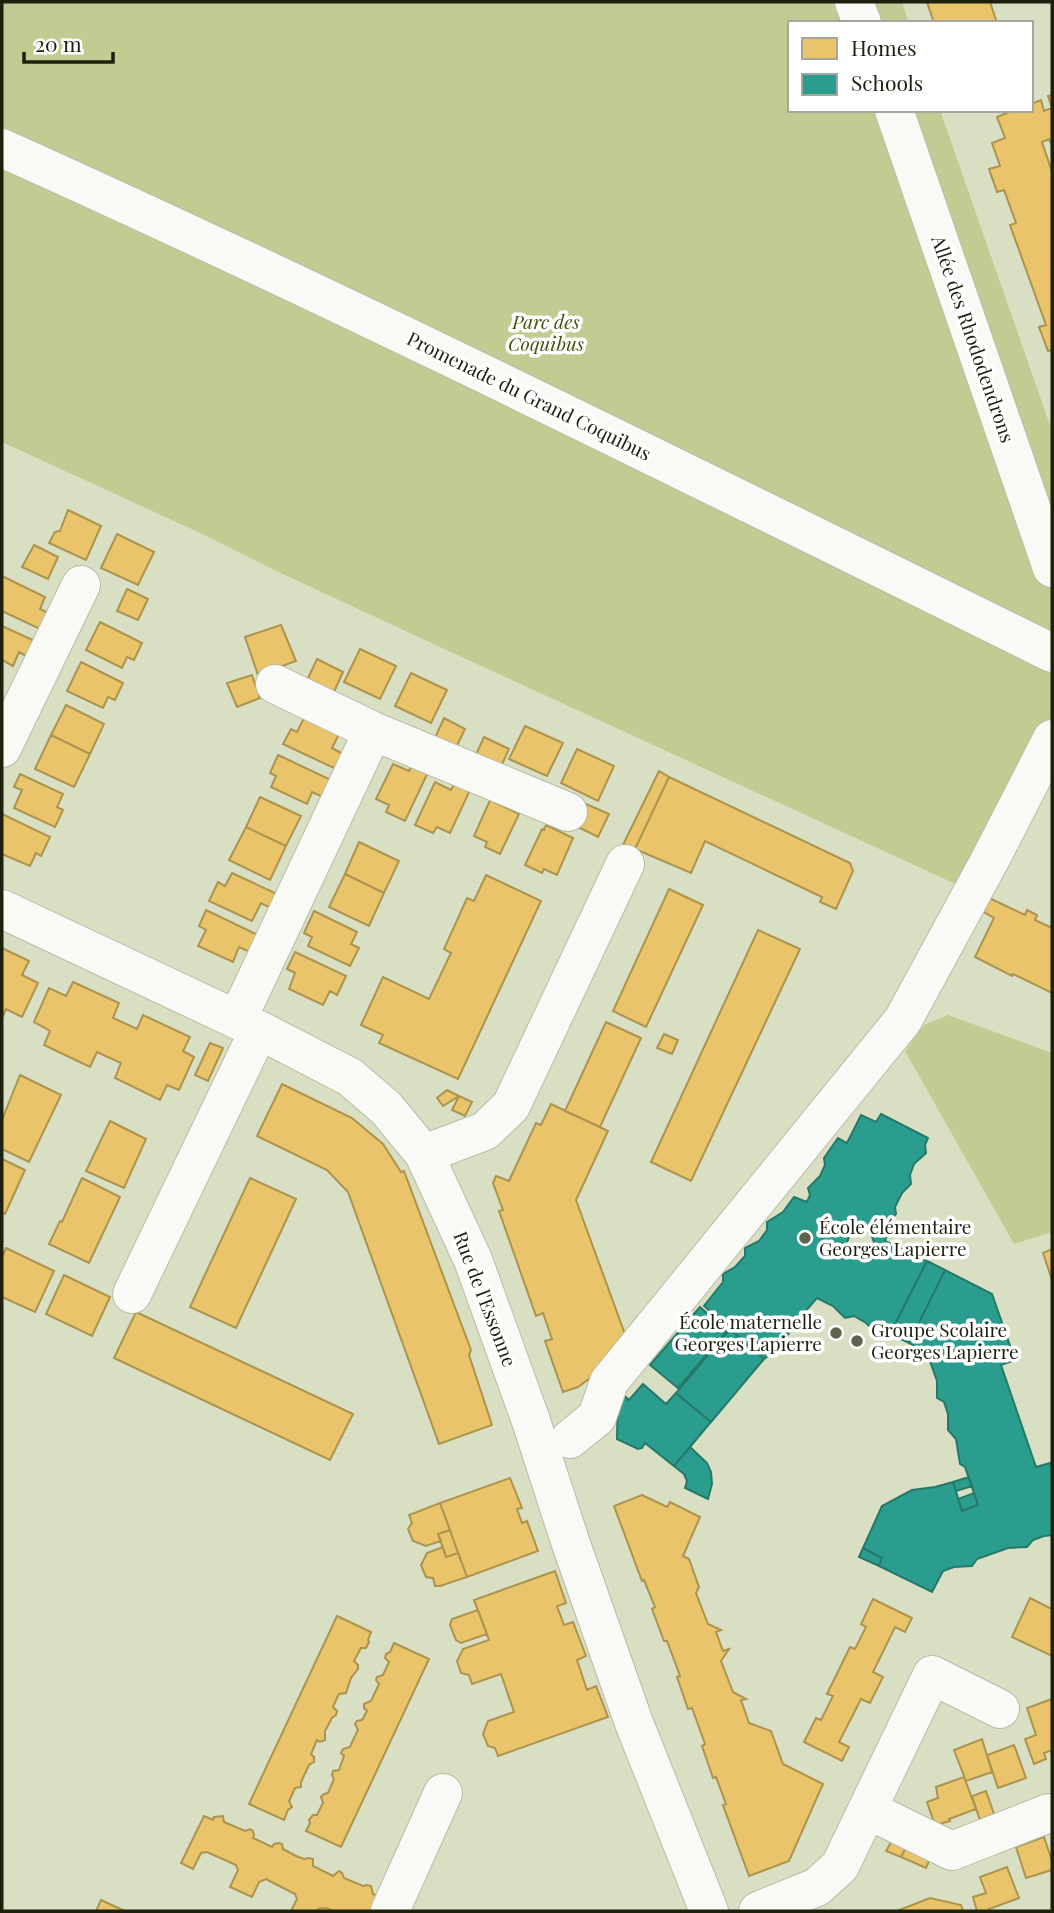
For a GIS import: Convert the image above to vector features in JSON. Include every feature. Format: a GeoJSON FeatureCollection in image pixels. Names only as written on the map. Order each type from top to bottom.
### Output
{"type":"FeatureCollection","features":[{"type":"Feature","properties":{"kind":"street"},"geometry":{"type":"LineString","coordinates":[[854,2],[861,21]]}},
{"type":"Feature","properties":{"kind":"street","name":"Allée des Rhododendrons"},"geometry":{"type":"LineString","coordinates":[[895,112],[1052,568]]}},
{"type":"Feature","properties":{"kind":"street","name":"Promenade du Grand Coquibus"},"geometry":{"type":"LineString","coordinates":[[2,148],[378,322],[1052,653]]}},
{"type":"Feature","properties":{"kind":"street"},"geometry":{"type":"LineString","coordinates":[[2,748],[81,585]]}},
{"type":"Feature","properties":{"kind":"street"},"geometry":{"type":"LineString","coordinates":[[275,684],[373,731],[568,812]]}},
{"type":"Feature","properties":{"kind":"street"},"geometry":{"type":"LineString","coordinates":[[132,1294],[373,731]]}},
{"type":"Feature","properties":{"kind":"street"},"geometry":{"type":"LineString","coordinates":[[570,1439],[597,1417],[609,1382],[903,1020],[991,858],[1052,738]]}},
{"type":"Feature","properties":{"kind":"street"},"geometry":{"type":"LineString","coordinates":[[424,1154],[485,1131],[511,1106],[625,864]]}},
{"type":"Feature","properties":{"kind":"street","name":"Rue de l'Essonne"},"geometry":{"type":"LineString","coordinates":[[2,909],[248,1025],[350,1077],[386,1108],[424,1154],[473,1260],[634,1723],[709,1911]]}},
{"type":"Feature","properties":{"kind":"street"},"geometry":{"type":"LineString","coordinates":[[758,1911],[817,1887],[839,1866],[932,1675],[1000,1709]]}},
{"type":"Feature","properties":{"kind":"street"},"geometry":{"type":"LineString","coordinates":[[390,1911],[443,1793]]}},
{"type":"Feature","properties":{"kind":"street"},"geometry":{"type":"LineString","coordinates":[[868,1810],[952,1851],[1052,1814]]}},
{"type":"Feature","properties":{"kind":"green space","name":"Parc des Coquibus"},"geometry":{"type":"Polygon","coordinates":[[[2,2],[902,2],[908,21],[788,21],[788,112],[941,112],[1052,431],[1052,739],[973,892],[2,442],[2,2]]]}},
{"type":"Feature","properties":{"kind":"green space"},"geometry":{"type":"Polygon","coordinates":[[[948,1015],[1052,1053],[1052,1232],[1014,1244],[905,1051],[924,1025],[948,1015]]]}},
{"type":"Feature","properties":{"kind":"building: Homes"},"geometry":{"type":"Polygon","coordinates":[[[927,2],[990,2],[996,21],[933,21],[927,2]]]}},
{"type":"Feature","properties":{"kind":"building: Homes"},"geometry":{"type":"Polygon","coordinates":[[[1041,100],[1044,111],[1052,108],[1052,146],[1049,139],[1042,142],[1052,172],[1052,350],[1048,351],[1039,327],[1046,325],[1010,225],[1016,223],[1004,190],[997,192],[989,169],[1000,166],[992,143],[1005,138],[997,117],[1009,112],[1033,112],[1033,103],[1041,100]]]}},
{"type":"Feature","properties":{"kind":"building: Homes"},"geometry":{"type":"Polygon","coordinates":[[[68,510],[101,526],[86,560],[49,543],[55,532],[60,531],[68,510]]]}},
{"type":"Feature","properties":{"kind":"building: Homes"},"geometry":{"type":"Polygon","coordinates":[[[117,534],[154,552],[138,585],[101,568],[117,534]]]}},
{"type":"Feature","properties":{"kind":"building: Homes"},"geometry":{"type":"Polygon","coordinates":[[[34,545],[58,557],[48,579],[22,567],[34,545]]]}},
{"type":"Feature","properties":{"kind":"building: Homes"},"geometry":{"type":"Polygon","coordinates":[[[2,576],[45,597],[40,609],[50,614],[42,630],[2,611],[2,576]]]}},
{"type":"Feature","properties":{"kind":"building: Homes"},"geometry":{"type":"Polygon","coordinates":[[[127,589],[148,599],[138,620],[117,611],[127,589]]]}},
{"type":"Feature","properties":{"kind":"building: Homes"},"geometry":{"type":"Polygon","coordinates":[[[100,622],[142,643],[134,660],[127,657],[122,668],[86,650],[100,622]]]}},
{"type":"Feature","properties":{"kind":"building: Homes"},"geometry":{"type":"Polygon","coordinates":[[[281,625],[296,661],[258,675],[245,637],[281,625]]]}},
{"type":"Feature","properties":{"kind":"building: Homes"},"geometry":{"type":"Polygon","coordinates":[[[2,626],[37,642],[30,658],[19,652],[13,666],[2,660],[2,626]]]}},
{"type":"Feature","properties":{"kind":"building: Homes"},"geometry":{"type":"Polygon","coordinates":[[[360,649],[396,666],[380,699],[344,682],[360,649]]]}},
{"type":"Feature","properties":{"kind":"building: Homes"},"geometry":{"type":"Polygon","coordinates":[[[317,659],[343,672],[333,694],[307,680],[317,659]]]}},
{"type":"Feature","properties":{"kind":"building: Homes"},"geometry":{"type":"Polygon","coordinates":[[[81,662],[123,683],[115,700],[108,697],[103,708],[67,691],[81,662]]]}},
{"type":"Feature","properties":{"kind":"building: Homes"},"geometry":{"type":"Polygon","coordinates":[[[411,673],[447,690],[431,723],[395,706],[411,673]]]}},
{"type":"Feature","properties":{"kind":"building: Homes"},"geometry":{"type":"Polygon","coordinates":[[[252,675],[260,698],[237,707],[227,683],[252,675]]]}},
{"type":"Feature","properties":{"kind":"building: Homes"},"geometry":{"type":"Polygon","coordinates":[[[66,705],[104,724],[90,754],[51,735],[66,705]]]}},
{"type":"Feature","properties":{"kind":"building: Homes"},"geometry":{"type":"Polygon","coordinates":[[[304,718],[339,734],[332,748],[343,754],[336,769],[283,744],[291,729],[297,732],[304,718]]]}},
{"type":"Feature","properties":{"kind":"building: Homes"},"geometry":{"type":"Polygon","coordinates":[[[444,718],[465,729],[455,750],[434,740],[444,718]]]}},
{"type":"Feature","properties":{"kind":"building: Homes"},"geometry":{"type":"Polygon","coordinates":[[[525,726],[563,743],[547,776],[509,759],[525,726]]]}},
{"type":"Feature","properties":{"kind":"building: Homes"},"geometry":{"type":"Polygon","coordinates":[[[51,735],[90,754],[74,787],[35,769],[51,735]]]}},
{"type":"Feature","properties":{"kind":"building: Homes"},"geometry":{"type":"Polygon","coordinates":[[[484,737],[509,749],[499,771],[474,759],[484,737]]]}},
{"type":"Feature","properties":{"kind":"building: Homes"},"geometry":{"type":"Polygon","coordinates":[[[577,749],[614,766],[598,801],[561,783],[577,749]]]}},
{"type":"Feature","properties":{"kind":"building: Homes"},"geometry":{"type":"Polygon","coordinates":[[[278,755],[331,780],[323,797],[312,792],[307,804],[271,787],[276,776],[270,773],[278,755]]]}},
{"type":"Feature","properties":{"kind":"building: Homes"},"geometry":{"type":"Polygon","coordinates":[[[414,761],[430,768],[405,821],[386,812],[389,805],[376,799],[393,764],[409,771],[414,761]]]}},
{"type":"Feature","properties":{"kind":"building: Homes"},"geometry":{"type":"Polygon","coordinates":[[[659,771],[669,777],[635,849],[623,845],[659,771]]]}},
{"type":"Feature","properties":{"kind":"building: Homes"},"geometry":{"type":"Polygon","coordinates":[[[20,774],[63,794],[57,807],[63,810],[55,827],[14,808],[22,790],[14,787],[20,774]]]}},
{"type":"Feature","properties":{"kind":"building: Homes"},"geometry":{"type":"Polygon","coordinates":[[[669,777],[850,863],[853,871],[836,909],[820,902],[822,897],[705,841],[691,873],[635,849],[669,777]]]}},
{"type":"Feature","properties":{"kind":"building: Homes"},"geometry":{"type":"Polygon","coordinates":[[[456,780],[471,788],[450,833],[437,827],[433,833],[415,825],[435,782],[451,790],[456,780]]]}},
{"type":"Feature","properties":{"kind":"building: Homes"},"geometry":{"type":"Polygon","coordinates":[[[260,797],[301,816],[286,846],[246,827],[260,797]]]}},
{"type":"Feature","properties":{"kind":"building: Homes"},"geometry":{"type":"Polygon","coordinates":[[[490,800],[519,814],[500,854],[485,847],[487,842],[474,836],[490,800]]]}},
{"type":"Feature","properties":{"kind":"building: Homes"},"geometry":{"type":"Polygon","coordinates":[[[586,804],[609,814],[598,837],[576,826],[586,804]]]}},
{"type":"Feature","properties":{"kind":"building: Homes"},"geometry":{"type":"Polygon","coordinates":[[[2,814],[50,837],[41,856],[36,853],[30,866],[2,854],[2,814]]]}},
{"type":"Feature","properties":{"kind":"building: Homes"},"geometry":{"type":"Polygon","coordinates":[[[546,825],[573,838],[557,875],[544,869],[542,873],[525,865],[546,825]]]}},
{"type":"Feature","properties":{"kind":"building: Homes"},"geometry":{"type":"Polygon","coordinates":[[[246,827],[286,846],[270,880],[229,860],[246,827]]]}},
{"type":"Feature","properties":{"kind":"building: Homes"},"geometry":{"type":"Polygon","coordinates":[[[359,842],[399,861],[384,893],[345,874],[359,842]]]}},
{"type":"Feature","properties":{"kind":"building: Homes"},"geometry":{"type":"Polygon","coordinates":[[[232,873],[277,894],[271,908],[261,903],[252,921],[209,901],[218,882],[225,886],[232,873]]]}},
{"type":"Feature","properties":{"kind":"building: Homes"},"geometry":{"type":"Polygon","coordinates":[[[345,874],[384,893],[369,926],[329,907],[345,874]]]}},
{"type":"Feature","properties":{"kind":"building: Homes"},"geometry":{"type":"Polygon","coordinates":[[[486,875],[541,901],[458,1079],[379,1043],[383,1035],[361,1025],[383,977],[429,999],[451,953],[444,949],[467,898],[474,901],[486,875]]]}},
{"type":"Feature","properties":{"kind":"building: Homes"},"geometry":{"type":"Polygon","coordinates":[[[669,889],[703,905],[646,1027],[613,1011],[669,889]]]}},
{"type":"Feature","properties":{"kind":"building: Homes"},"geometry":{"type":"Polygon","coordinates":[[[989,898],[1025,915],[1027,910],[1037,915],[1035,920],[1052,928],[1052,993],[975,957],[994,918],[982,911],[989,898]]]}},
{"type":"Feature","properties":{"kind":"building: Homes"},"geometry":{"type":"Polygon","coordinates":[[[206,910],[258,935],[250,952],[239,947],[233,962],[198,946],[206,930],[199,926],[206,910]]]}},
{"type":"Feature","properties":{"kind":"building: Homes"},"geometry":{"type":"Polygon","coordinates":[[[314,911],[357,932],[351,944],[359,948],[350,966],[308,946],[312,937],[304,933],[314,911]]]}},
{"type":"Feature","properties":{"kind":"building: Homes"},"geometry":{"type":"Polygon","coordinates":[[[758,930],[800,949],[691,1181],[651,1162],[758,930]]]}},
{"type":"Feature","properties":{"kind":"building: Homes"},"geometry":{"type":"Polygon","coordinates":[[[2,948],[29,961],[22,975],[38,983],[22,1017],[6,1009],[2,1018],[2,948]]]}},
{"type":"Feature","properties":{"kind":"building: Homes"},"geometry":{"type":"Polygon","coordinates":[[[295,952],[346,976],[337,995],[330,991],[323,1005],[289,989],[295,973],[287,969],[295,952]]]}},
{"type":"Feature","properties":{"kind":"building: Homes"},"geometry":{"type":"Polygon","coordinates":[[[73,982],[119,1003],[113,1018],[137,1029],[143,1015],[190,1037],[183,1051],[194,1057],[179,1090],[167,1085],[160,1100],[115,1078],[121,1063],[97,1052],[90,1067],[44,1045],[50,1031],[34,1022],[49,988],[66,996],[73,982]]]}},
{"type":"Feature","properties":{"kind":"building: Homes"},"geometry":{"type":"Polygon","coordinates":[[[606,1022],[641,1038],[600,1127],[565,1111],[606,1022]]]}},
{"type":"Feature","properties":{"kind":"building: Homes"},"geometry":{"type":"Polygon","coordinates":[[[664,1034],[678,1040],[672,1054],[657,1048],[664,1034]]]}},
{"type":"Feature","properties":{"kind":"building: Homes"},"geometry":{"type":"Polygon","coordinates":[[[210,1043],[223,1048],[208,1081],[195,1075],[210,1043]]]}},
{"type":"Feature","properties":{"kind":"building: Homes"},"geometry":{"type":"Polygon","coordinates":[[[20,1075],[61,1095],[29,1162],[2,1149],[2,1120],[20,1075]]]}},
{"type":"Feature","properties":{"kind":"building: Homes"},"geometry":{"type":"Polygon","coordinates":[[[282,1084],[352,1118],[383,1144],[401,1172],[404,1171],[471,1350],[469,1355],[492,1425],[439,1444],[348,1192],[327,1170],[257,1136],[282,1084]]]}},
{"type":"Feature","properties":{"kind":"building: Homes"},"geometry":{"type":"Polygon","coordinates":[[[447,1090],[459,1096],[443,1106],[437,1098],[447,1090]]]}},
{"type":"Feature","properties":{"kind":"building: Homes"},"geometry":{"type":"Polygon","coordinates":[[[459,1096],[472,1102],[465,1116],[452,1110],[459,1096]]]}},
{"type":"Feature","properties":{"kind":"building: Homes"},"geometry":{"type":"Polygon","coordinates":[[[551,1104],[608,1131],[576,1200],[630,1348],[578,1387],[563,1392],[545,1341],[552,1339],[543,1313],[536,1316],[499,1211],[503,1210],[493,1183],[496,1176],[509,1181],[536,1123],[541,1125],[551,1104]]]}},
{"type":"Feature","properties":{"kind":"building: Homes"},"geometry":{"type":"Polygon","coordinates":[[[110,1121],[146,1139],[124,1188],[86,1171],[110,1121]]]}},
{"type":"Feature","properties":{"kind":"building: Homes"},"geometry":{"type":"Polygon","coordinates":[[[2,1159],[25,1170],[5,1214],[2,1212],[2,1159]]]}},
{"type":"Feature","properties":{"kind":"building: Homes"},"geometry":{"type":"Polygon","coordinates":[[[82,1178],[120,1197],[89,1263],[49,1244],[82,1178]]]}},
{"type":"Feature","properties":{"kind":"building: Homes"},"geometry":{"type":"Polygon","coordinates":[[[250,1178],[296,1199],[236,1328],[190,1307],[250,1178]]]}},
{"type":"Feature","properties":{"kind":"building: Homes"},"geometry":{"type":"Polygon","coordinates":[[[6,1248],[54,1271],[35,1312],[2,1297],[2,1258],[6,1248]]]}},
{"type":"Feature","properties":{"kind":"building: Homes"},"geometry":{"type":"Polygon","coordinates":[[[1052,1249],[1052,1280],[1043,1253],[1052,1249]]]}},
{"type":"Feature","properties":{"kind":"building: Homes"},"geometry":{"type":"Polygon","coordinates":[[[64,1275],[110,1297],[92,1336],[46,1314],[64,1275]]]}},
{"type":"Feature","properties":{"kind":"building: Homes"},"geometry":{"type":"Polygon","coordinates":[[[136,1312],[353,1414],[330,1460],[114,1358],[136,1312]]]}},
{"type":"Feature","properties":{"kind":"building: Homes"},"geometry":{"type":"Polygon","coordinates":[[[510,1478],[522,1508],[517,1509],[522,1523],[527,1521],[538,1551],[467,1577],[440,1503],[510,1478]]]}},
{"type":"Feature","properties":{"kind":"building: Homes"},"geometry":{"type":"Polygon","coordinates":[[[642,1495],[667,1507],[670,1502],[700,1517],[683,1556],[689,1559],[699,1587],[696,1593],[708,1624],[721,1630],[716,1632],[723,1651],[729,1649],[721,1661],[733,1692],[746,1699],[741,1700],[749,1723],[771,1731],[783,1764],[823,1784],[789,1861],[749,1876],[723,1805],[726,1804],[702,1746],[705,1744],[692,1708],[688,1709],[677,1677],[680,1676],[652,1609],[655,1607],[644,1580],[642,1581],[614,1506],[642,1495]]]}},
{"type":"Feature","properties":{"kind":"building: Homes"},"geometry":{"type":"Polygon","coordinates":[[[440,1503],[450,1530],[438,1534],[441,1541],[426,1546],[413,1541],[408,1529],[412,1523],[409,1515],[440,1503]]]}},
{"type":"Feature","properties":{"kind":"building: Homes"},"geometry":{"type":"Polygon","coordinates":[[[450,1530],[458,1553],[446,1557],[438,1534],[450,1530]]]}},
{"type":"Feature","properties":{"kind":"building: Homes"},"geometry":{"type":"Polygon","coordinates":[[[443,1547],[446,1557],[458,1553],[467,1577],[435,1586],[433,1578],[426,1577],[421,1565],[427,1553],[443,1547]]]}},
{"type":"Feature","properties":{"kind":"building: Homes"},"geometry":{"type":"Polygon","coordinates":[[[555,1571],[566,1603],[557,1606],[564,1625],[573,1622],[586,1656],[577,1660],[587,1690],[596,1686],[608,1717],[498,1756],[495,1748],[488,1746],[483,1734],[488,1721],[514,1712],[501,1674],[472,1684],[469,1675],[461,1673],[457,1661],[463,1649],[489,1640],[474,1600],[555,1571]]]}},
{"type":"Feature","properties":{"kind":"building: Homes"},"geometry":{"type":"Polygon","coordinates":[[[1030,1598],[1052,1609],[1052,1656],[1012,1637],[1030,1598]]]}},
{"type":"Feature","properties":{"kind":"building: Homes"},"geometry":{"type":"Polygon","coordinates":[[[873,1599],[912,1618],[905,1632],[895,1627],[873,1672],[883,1677],[870,1703],[861,1699],[839,1742],[849,1747],[842,1761],[804,1742],[816,1718],[821,1720],[833,1696],[827,1694],[850,1647],[855,1649],[866,1627],[861,1624],[873,1599]]]}},
{"type":"Feature","properties":{"kind":"building: Homes"},"geometry":{"type":"Polygon","coordinates":[[[478,1610],[487,1634],[461,1643],[456,1640],[450,1625],[452,1619],[478,1610]]]}},
{"type":"Feature","properties":{"kind":"building: Homes"},"geometry":{"type":"Polygon","coordinates":[[[337,1616],[371,1632],[369,1642],[366,1648],[361,1648],[354,1661],[358,1669],[351,1678],[346,1693],[339,1694],[336,1700],[333,1707],[337,1711],[336,1715],[325,1731],[325,1740],[317,1740],[311,1754],[314,1762],[309,1765],[301,1787],[295,1788],[289,1801],[292,1807],[284,1820],[249,1804],[337,1616]]]}},
{"type":"Feature","properties":{"kind":"building: Homes"},"geometry":{"type":"Polygon","coordinates":[[[394,1643],[429,1659],[341,1847],[306,1831],[309,1820],[313,1815],[317,1815],[323,1803],[321,1797],[328,1793],[334,1779],[333,1771],[339,1770],[344,1756],[341,1753],[343,1749],[350,1747],[358,1730],[355,1724],[362,1720],[367,1711],[364,1704],[371,1701],[379,1684],[377,1677],[383,1675],[389,1662],[385,1658],[386,1654],[394,1643]]]}},
{"type":"Feature","properties":{"kind":"building: Homes"},"geometry":{"type":"Polygon","coordinates":[[[1052,1699],[1052,1750],[1044,1753],[1046,1759],[1034,1764],[1025,1739],[1036,1735],[1027,1708],[1052,1699]]]}},
{"type":"Feature","properties":{"kind":"building: Homes"},"geometry":{"type":"Polygon","coordinates":[[[982,1739],[992,1772],[966,1781],[954,1750],[982,1739]]]}},
{"type":"Feature","properties":{"kind":"building: Homes"},"geometry":{"type":"Polygon","coordinates":[[[1014,1745],[1026,1778],[998,1788],[987,1755],[1014,1745]]]}},
{"type":"Feature","properties":{"kind":"building: Homes"},"geometry":{"type":"Polygon","coordinates":[[[964,1777],[976,1809],[935,1825],[927,1802],[938,1798],[936,1787],[964,1777]]]}},
{"type":"Feature","properties":{"kind":"building: Homes"},"geometry":{"type":"Polygon","coordinates":[[[986,1791],[994,1814],[980,1820],[972,1796],[986,1791]]]}},
{"type":"Feature","properties":{"kind":"building: Homes"},"geometry":{"type":"Polygon","coordinates":[[[204,1816],[213,1820],[214,1817],[223,1816],[224,1822],[245,1831],[253,1831],[253,1838],[272,1847],[274,1844],[282,1844],[283,1849],[296,1856],[313,1859],[313,1866],[333,1876],[339,1871],[344,1878],[363,1886],[371,1886],[373,1894],[383,1898],[377,1911],[334,1911],[326,1908],[317,1911],[291,1911],[297,1899],[295,1894],[266,1879],[259,1882],[252,1897],[230,1887],[238,1870],[236,1865],[207,1852],[201,1853],[193,1869],[181,1863],[204,1816]]]}},
{"type":"Feature","properties":{"kind":"building: Homes"},"geometry":{"type":"Polygon","coordinates":[[[894,1837],[908,1843],[901,1857],[886,1851],[894,1837]]]}},
{"type":"Feature","properties":{"kind":"building: Homes"},"geometry":{"type":"Polygon","coordinates":[[[1044,1837],[1052,1861],[1052,1870],[1026,1878],[1016,1847],[1044,1837]]]}},
{"type":"Feature","properties":{"kind":"building: Homes"},"geometry":{"type":"Polygon","coordinates":[[[906,1848],[930,1859],[926,1868],[901,1857],[906,1848]]]}},
{"type":"Feature","properties":{"kind":"building: Homes"},"geometry":{"type":"Polygon","coordinates":[[[1007,1867],[1019,1898],[989,1909],[990,1911],[977,1911],[973,1897],[986,1893],[980,1877],[1007,1867]]]}},
{"type":"Feature","properties":{"kind":"building: Homes"},"geometry":{"type":"Polygon","coordinates":[[[930,1898],[961,1905],[963,1911],[897,1911],[930,1898]]]}},
{"type":"Feature","properties":{"kind":"building: Homes"},"geometry":{"type":"Polygon","coordinates":[[[101,1900],[125,1911],[96,1911],[101,1900]]]}},
{"type":"Feature","properties":{"kind":"building: Schools","name":"École élémentaire Georges Lapierre"},"geometry":{"type":"Polygon","coordinates":[[[881,1114],[928,1138],[926,1153],[914,1164],[910,1175],[911,1184],[902,1193],[895,1207],[896,1214],[882,1232],[887,1235],[885,1241],[927,1261],[890,1334],[884,1331],[876,1332],[854,1316],[845,1318],[833,1306],[817,1298],[794,1324],[782,1345],[764,1359],[704,1306],[723,1282],[723,1274],[735,1267],[745,1256],[745,1248],[759,1241],[767,1230],[767,1222],[783,1212],[794,1197],[807,1202],[810,1195],[808,1188],[820,1176],[825,1165],[824,1158],[838,1138],[847,1143],[861,1115],[876,1122],[881,1114]],[[854,1226],[843,1251],[867,1262],[875,1245],[871,1234],[854,1226]]]}},
{"type":"Feature","properties":{"kind":"building: Schools"},"geometry":{"type":"Polygon","coordinates":[[[927,1261],[945,1270],[909,1343],[890,1334],[927,1261]]]}},
{"type":"Feature","properties":{"kind":"building: Schools"},"geometry":{"type":"Polygon","coordinates":[[[945,1270],[992,1294],[1015,1360],[1001,1365],[1036,1467],[1050,1463],[1052,1469],[1052,1535],[1033,1540],[1027,1547],[1008,1548],[977,1559],[972,1566],[943,1571],[932,1592],[879,1566],[882,1558],[863,1548],[882,1506],[912,1490],[953,1482],[962,1511],[978,1505],[965,1467],[960,1464],[956,1439],[948,1430],[948,1414],[944,1402],[937,1398],[937,1381],[927,1353],[909,1343],[945,1270]]]}},
{"type":"Feature","properties":{"kind":"building: Schools"},"geometry":{"type":"Polygon","coordinates":[[[700,1307],[727,1331],[678,1388],[650,1365],[700,1307]]]}},
{"type":"Feature","properties":{"kind":"building: Schools"},"geometry":{"type":"Polygon","coordinates":[[[730,1329],[764,1359],[711,1422],[676,1393],[730,1329]]]}},
{"type":"Feature","properties":{"kind":"building: Schools"},"geometry":{"type":"Polygon","coordinates":[[[643,1384],[666,1404],[676,1393],[711,1422],[674,1466],[645,1443],[638,1449],[617,1439],[618,1390],[629,1400],[643,1384]]]}},
{"type":"Feature","properties":{"kind":"building: Schools"},"geometry":{"type":"Polygon","coordinates":[[[690,1447],[707,1463],[711,1472],[712,1484],[708,1499],[685,1488],[687,1481],[684,1474],[674,1466],[690,1447]]]}},
{"type":"Feature","properties":{"kind":"building: Schools"},"geometry":{"type":"Polygon","coordinates":[[[969,1477],[972,1486],[956,1491],[953,1482],[969,1477]]]}},
{"type":"Feature","properties":{"kind":"building: Schools"},"geometry":{"type":"Polygon","coordinates":[[[974,1493],[978,1505],[962,1511],[958,1499],[974,1493]]]}},
{"type":"Feature","properties":{"kind":"building: Schools"},"geometry":{"type":"Polygon","coordinates":[[[863,1548],[882,1558],[879,1566],[859,1557],[863,1548]]]}},
{"type":"Feature","properties":{"kind":"place","name":"École élémentaire Georges Lapierre"},"geometry":{"type":"Point","coordinates":[805,1238]}},
{"type":"Feature","properties":{"kind":"place","name":"École maternelle Georges Lapierre"},"geometry":{"type":"Point","coordinates":[836,1333]}},
{"type":"Feature","properties":{"kind":"place","name":"Groupe Scolaire Georges Lapierre"},"geometry":{"type":"Point","coordinates":[857,1341]}}]}
